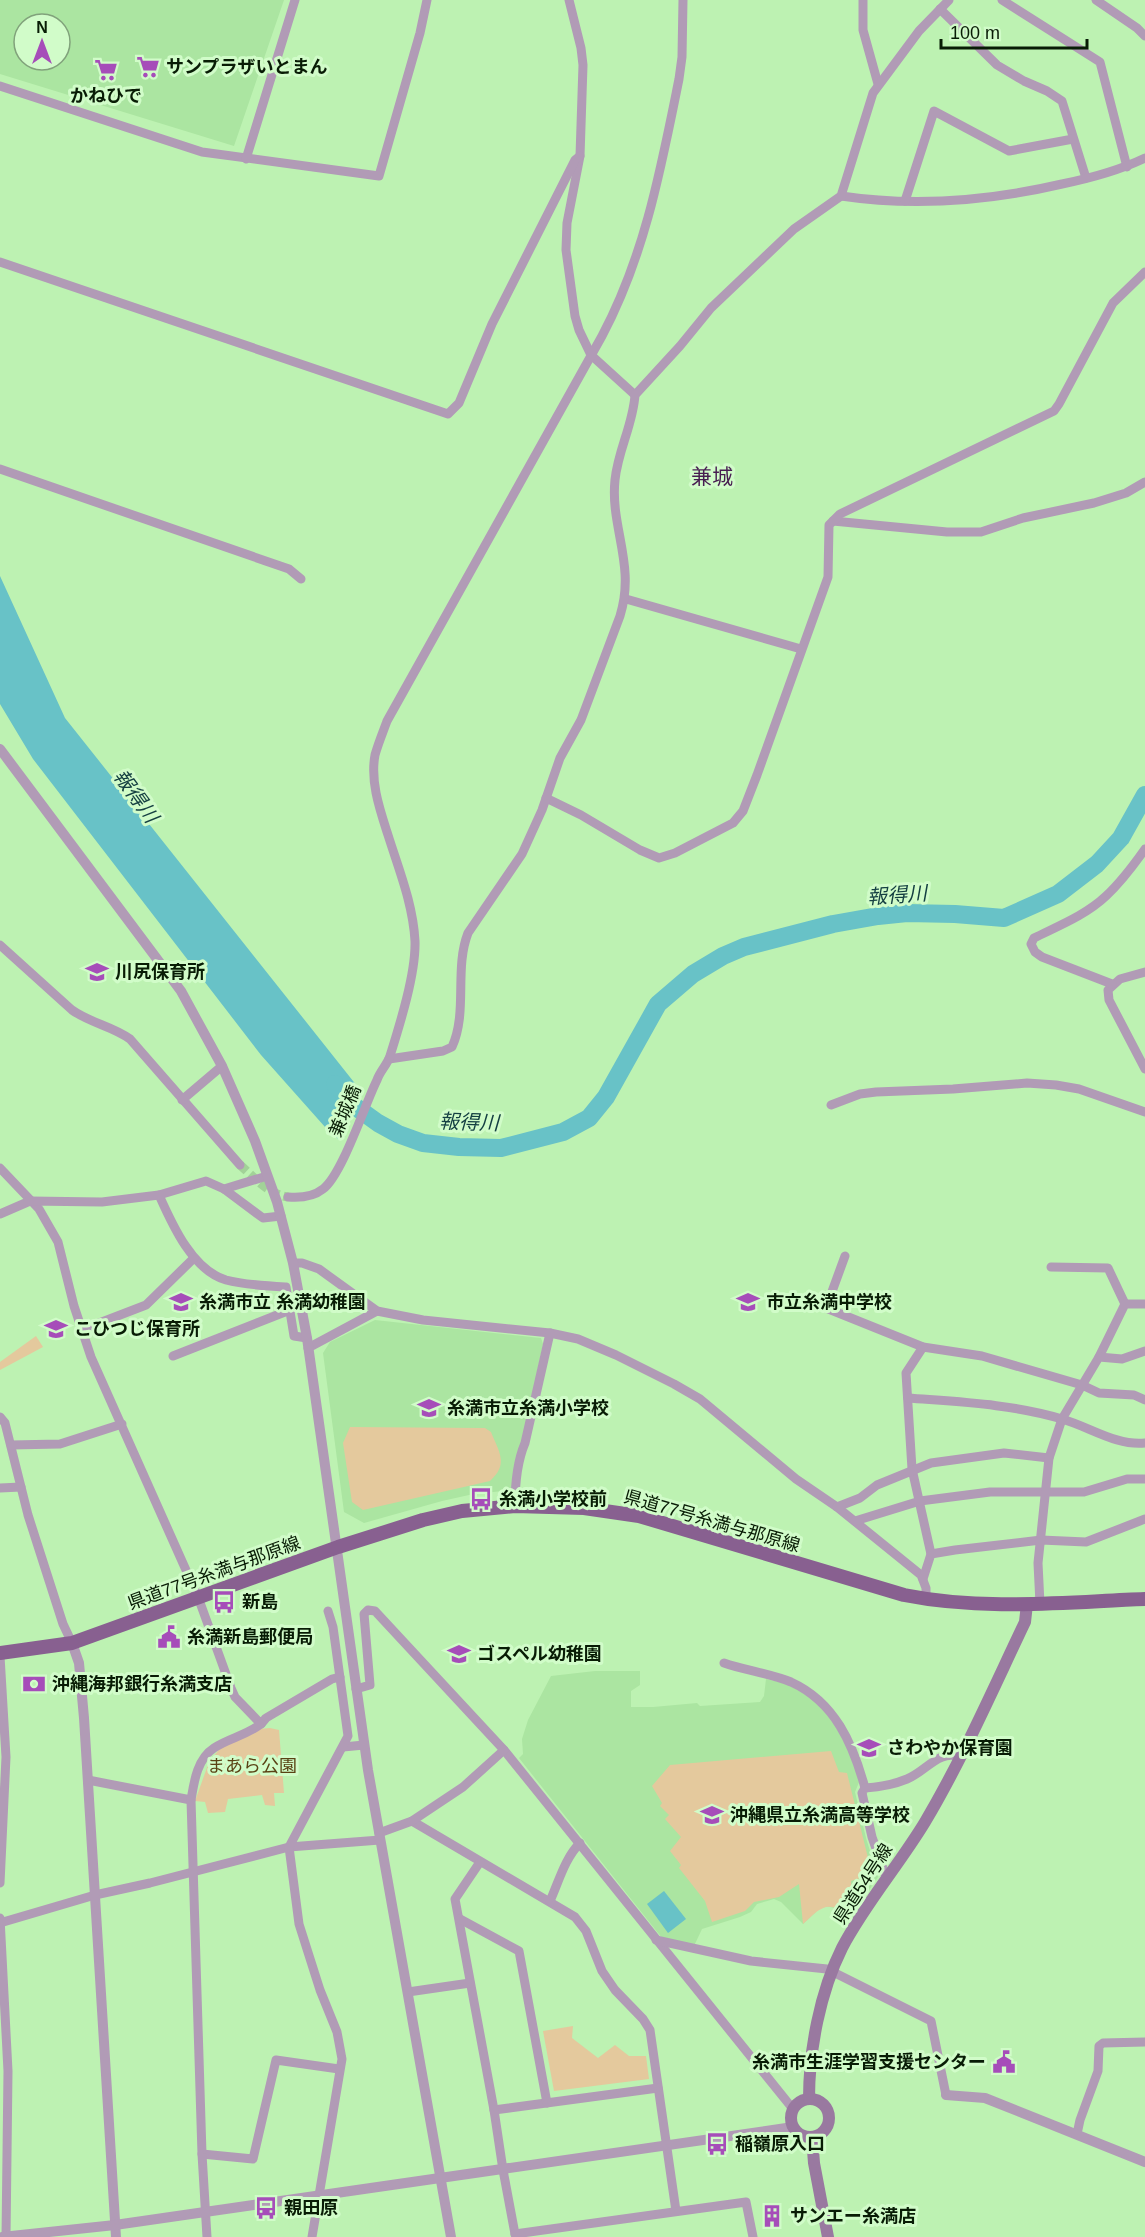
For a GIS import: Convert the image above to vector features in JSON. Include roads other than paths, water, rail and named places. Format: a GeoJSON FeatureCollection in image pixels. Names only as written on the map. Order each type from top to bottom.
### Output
{"type":"FeatureCollection","features":[{"type":"Feature","properties":{"kind":"main road","name":"県道77号糸満与那原線"},"geometry":{"type":"LineString","coordinates":[[0,1654],[72,1643],[338,1547],[444,1515],[515,1506],[578,1507],[626,1513],[879,1588],[926,1599],[948,1602],[1033,1604],[1145,1599]]}},
{"type":"Feature","properties":{"kind":"main road","name":"県道54号線"},"geometry":{"type":"LineString","coordinates":[[809,2099],[809,2074],[813,2047],[823,1999],[832,1971],[843,1947],[925,1822],[961,1757],[1033,1604]]}},
{"type":"Feature","properties":{"kind":"main road"},"geometry":{"type":"LineString","coordinates":[[802,2100],[821,2102],[828,2113],[827,2126],[824,2131],[812,2137],[801,2135],[793,2127],[791,2121],[793,2109],[802,2100]]}},
{"type":"Feature","properties":{"kind":"main road"},"geometry":{"type":"LineString","coordinates":[[812,2137],[814,2163],[828,2237]]}},
{"type":"Feature","properties":{"kind":"street"},"geometry":{"type":"LineString","coordinates":[[246,159],[295,0]]}},
{"type":"Feature","properties":{"kind":"street"},"geometry":{"type":"LineString","coordinates":[[0,86],[202,152],[379,176],[420,33],[427,0]]}},
{"type":"Feature","properties":{"kind":"street"},"geometry":{"type":"LineString","coordinates":[[569,0],[583,65],[580,156],[567,223],[566,250],[575,316],[591,355],[634,395]]}},
{"type":"Feature","properties":{"kind":"street","name":"兼城橋"},"geometry":{"type":"LineString","coordinates":[[288,1197],[309,1196],[322,1189],[331,1180],[378,1077],[389,1059],[411,975],[415,944],[410,902],[379,806],[374,780],[375,756],[393,711],[610,321],[632,272],[652,207],[682,57],[683,0]]}},
{"type":"Feature","properties":{"kind":"street"},"geometry":{"type":"LineString","coordinates":[[863,0],[863,30],[878,84]]}},
{"type":"Feature","properties":{"kind":"street"},"geometry":{"type":"LineString","coordinates":[[389,1059],[443,1051],[452,1047],[458,1026],[463,946],[468,933],[522,854],[560,758],[582,720],[626,599],[626,568],[615,503],[615,479],[634,409],[634,395],[680,346],[711,308],[794,229],[841,196],[868,105],[878,84],[919,31],[949,0]]}},
{"type":"Feature","properties":{"kind":"street"},"geometry":{"type":"LineString","coordinates":[[1002,0],[1100,62],[1127,167]]}},
{"type":"Feature","properties":{"kind":"street"},"geometry":{"type":"LineString","coordinates":[[1095,0],[1137,28],[1145,36]]}},
{"type":"Feature","properties":{"kind":"street"},"geometry":{"type":"LineString","coordinates":[[940,9],[997,65],[1062,101],[1086,178]]}},
{"type":"Feature","properties":{"kind":"street"},"geometry":{"type":"LineString","coordinates":[[905,201],[934,111],[1009,151],[1073,139]]}},
{"type":"Feature","properties":{"kind":"street"},"geometry":{"type":"LineString","coordinates":[[0,262],[448,414],[459,403],[492,324],[574,160],[580,156]]}},
{"type":"Feature","properties":{"kind":"street"},"geometry":{"type":"LineString","coordinates":[[841,196],[876,201],[953,201],[986,198],[1086,178],[1127,167],[1145,158]]}},
{"type":"Feature","properties":{"kind":"street"},"geometry":{"type":"LineString","coordinates":[[546,798],[581,815],[640,850],[659,858],[675,853],[733,823],[742,811],[753,784],[828,577],[828,531],[833,521],[840,514],[1054,411],[1113,303],[1134,280],[1145,272]]}},
{"type":"Feature","properties":{"kind":"street"},"geometry":{"type":"LineString","coordinates":[[0,469],[289,569],[301,579]]}},
{"type":"Feature","properties":{"kind":"street"},"geometry":{"type":"LineString","coordinates":[[833,521],[947,531],[981,531],[1023,518],[1094,503],[1126,493],[1145,482]]}},
{"type":"Feature","properties":{"kind":"street"},"geometry":{"type":"LineString","coordinates":[[626,599],[801,649]]}},
{"type":"Feature","properties":{"kind":"street"},"geometry":{"type":"LineString","coordinates":[[0,748],[181,991],[222,1066],[255,1141],[281,1216],[293,1263],[308,1343],[364,1745],[451,2237]]}},
{"type":"Feature","properties":{"kind":"street"},"geometry":{"type":"LineString","coordinates":[[1112,984],[1042,957],[1035,952],[1031,944],[1034,938],[1105,898],[1127,875],[1145,849]]}},
{"type":"Feature","properties":{"kind":"street"},"geometry":{"type":"LineString","coordinates":[[0,945],[82,1017],[121,1032],[130,1039],[240,1165]]}},
{"type":"Feature","properties":{"kind":"street"},"geometry":{"type":"LineString","coordinates":[[1145,972],[1127,976],[1112,984],[1108,990],[1109,1000],[1145,1069]]}},
{"type":"Feature","properties":{"kind":"street"},"geometry":{"type":"LineString","coordinates":[[182,1100],[222,1066]]}},
{"type":"Feature","properties":{"kind":"street"},"geometry":{"type":"LineString","coordinates":[[831,1105],[860,1094],[876,1092],[1027,1083],[1079,1089],[1145,1112]]}},
{"type":"Feature","properties":{"kind":"street"},"geometry":{"type":"LineString","coordinates":[[0,1168],[39,1209],[58,1242],[81,1329],[91,1357],[198,1597],[235,1697],[261,1724]]}},
{"type":"Feature","properties":{"kind":"street"},"geometry":{"type":"LineString","coordinates":[[224,1189],[267,1176]]}},
{"type":"Feature","properties":{"kind":"street"},"geometry":{"type":"LineString","coordinates":[[0,1214],[30,1201],[102,1202],[159,1195],[206,1181],[224,1189],[263,1218],[281,1216]]}},
{"type":"Feature","properties":{"kind":"street"},"geometry":{"type":"LineString","coordinates":[[159,1195],[173,1226],[194,1258],[224,1280],[286,1287],[294,1336],[308,1343]]}},
{"type":"Feature","properties":{"kind":"street"},"geometry":{"type":"LineString","coordinates":[[845,1256],[826,1308],[923,1347],[982,1356],[1082,1385],[1099,1393],[1134,1395],[1145,1400]]}},
{"type":"Feature","properties":{"kind":"street"},"geometry":{"type":"LineString","coordinates":[[81,1329],[146,1305],[194,1258]]}},
{"type":"Feature","properties":{"kind":"street"},"geometry":{"type":"LineString","coordinates":[[293,1263],[302,1263],[319,1269],[377,1311],[423,1320],[550,1333],[578,1339],[616,1354],[675,1384],[700,1400],[796,1479],[837,1507],[921,1575],[926,1588],[926,1599]]}},
{"type":"Feature","properties":{"kind":"street"},"geometry":{"type":"LineString","coordinates":[[1051,1267],[1108,1268],[1125,1304]]}},
{"type":"Feature","properties":{"kind":"street"},"geometry":{"type":"LineString","coordinates":[[1125,1304],[1145,1304]]}},
{"type":"Feature","properties":{"kind":"street"},"geometry":{"type":"LineString","coordinates":[[1033,1604],[1049,1458],[1062,1419],[1099,1357],[1125,1304]]}},
{"type":"Feature","properties":{"kind":"street"},"geometry":{"type":"LineString","coordinates":[[173,1356],[291,1310]]}},
{"type":"Feature","properties":{"kind":"street"},"geometry":{"type":"LineString","coordinates":[[308,1343],[377,1311]]}},
{"type":"Feature","properties":{"kind":"street"},"geometry":{"type":"LineString","coordinates":[[515,1506],[516,1484],[522,1452],[550,1333]]}},
{"type":"Feature","properties":{"kind":"street"},"geometry":{"type":"LineString","coordinates":[[923,1347],[906,1373],[912,1469],[931,1554],[923,1579]]}},
{"type":"Feature","properties":{"kind":"street"},"geometry":{"type":"LineString","coordinates":[[1099,1357],[1122,1359],[1145,1350]]}},
{"type":"Feature","properties":{"kind":"street"},"geometry":{"type":"LineString","coordinates":[[908,1398],[994,1404],[1062,1419],[1130,1444],[1145,1443]]}},
{"type":"Feature","properties":{"kind":"street"},"geometry":{"type":"LineString","coordinates":[[0,1417],[5,1423],[21,1487],[80,1669],[116,2237]]}},
{"type":"Feature","properties":{"kind":"street"},"geometry":{"type":"LineString","coordinates":[[11,1444],[60,1444],[122,1424]]}},
{"type":"Feature","properties":{"kind":"street"},"geometry":{"type":"LineString","coordinates":[[837,1507],[860,1498],[877,1485],[931,1463],[1004,1453],[1049,1458]]}},
{"type":"Feature","properties":{"kind":"street"},"geometry":{"type":"LineString","coordinates":[[855,1521],[920,1501],[990,1492],[1084,1492],[1127,1479],[1145,1479]]}},
{"type":"Feature","properties":{"kind":"street"},"geometry":{"type":"LineString","coordinates":[[0,1488],[21,1487]]}},
{"type":"Feature","properties":{"kind":"street"},"geometry":{"type":"LineString","coordinates":[[931,1554],[1041,1540],[1086,1542],[1145,1519]]}},
{"type":"Feature","properties":{"kind":"street"},"geometry":{"type":"LineString","coordinates":[[356,1689],[370,1685],[364,1614],[368,1610],[375,1611],[504,1750],[793,2109]]}},
{"type":"Feature","properties":{"kind":"street"},"geometry":{"type":"LineString","coordinates":[[312,2237],[342,2059],[337,2032],[320,1990],[299,1924],[289,1846],[348,1736],[333,1628],[328,1611]]}},
{"type":"Feature","properties":{"kind":"street"},"geometry":{"type":"LineString","coordinates":[[0,1654],[3,1729],[0,1883]]}},
{"type":"Feature","properties":{"kind":"street"},"geometry":{"type":"LineString","coordinates":[[724,1664],[789,1681],[824,1704],[840,1724],[851,1745],[865,1788],[862,1793],[872,1837],[887,1880]]}},
{"type":"Feature","properties":{"kind":"street"},"geometry":{"type":"LineString","coordinates":[[207,2237],[202,2154],[191,1800],[195,1775],[208,1753],[214,1748],[249,1733],[266,1718],[332,1679],[340,1677]]}},
{"type":"Feature","properties":{"kind":"street"},"geometry":{"type":"LineString","coordinates":[[343,1747],[364,1745]]}},
{"type":"Feature","properties":{"kind":"street"},"geometry":{"type":"LineString","coordinates":[[0,1922],[95,1895],[289,1846],[380,1837],[412,1821],[463,1787],[504,1750]]}},
{"type":"Feature","properties":{"kind":"street"},"geometry":{"type":"LineString","coordinates":[[865,1788],[907,1779],[944,1755],[951,1754],[961,1757]]}},
{"type":"Feature","properties":{"kind":"street"},"geometry":{"type":"LineString","coordinates":[[88,1780],[191,1800]]}},
{"type":"Feature","properties":{"kind":"street"},"geometry":{"type":"LineString","coordinates":[[412,1821],[550,1901],[575,1917],[586,1931],[602,1971],[615,1990],[643,2019],[650,2030],[676,2211]]}},
{"type":"Feature","properties":{"kind":"street"},"geometry":{"type":"LineString","coordinates":[[550,1901],[570,1853],[580,1843]]}},
{"type":"Feature","properties":{"kind":"street"},"geometry":{"type":"LineString","coordinates":[[480,1862],[455,1899],[516,2236],[746,2202],[753,2237]]}},
{"type":"Feature","properties":{"kind":"street"},"geometry":{"type":"LineString","coordinates":[[0,1918],[5,2237],[58,2234],[793,2127]]}},
{"type":"Feature","properties":{"kind":"street"},"geometry":{"type":"LineString","coordinates":[[460,1919],[519,1952],[547,2103]]}},
{"type":"Feature","properties":{"kind":"street"},"geometry":{"type":"LineString","coordinates":[[656,1940],[751,1961],[832,1971],[931,2021],[946,2095],[985,2098],[1145,2162]]}},
{"type":"Feature","properties":{"kind":"street"},"geometry":{"type":"LineString","coordinates":[[408,1992],[470,1983]]}},
{"type":"Feature","properties":{"kind":"street"},"geometry":{"type":"LineString","coordinates":[[1077,2134],[1098,2071],[1099,2046],[1103,2043],[1145,2042]]}},
{"type":"Feature","properties":{"kind":"street"},"geometry":{"type":"LineString","coordinates":[[202,2154],[253,2159],[276,2060],[339,2069]]}},
{"type":"Feature","properties":{"kind":"street"},"geometry":{"type":"LineString","coordinates":[[494,2110],[658,2088]]}},
{"type":"Feature","properties":{"kind":"water"},"geometry":{"type":"Polygon","coordinates":[[[0,576],[65,718],[357,1086],[339,1140],[261,1055],[33,759],[0,704],[0,576]]]}},
{"type":"Feature","properties":{"kind":"water"},"geometry":{"type":"Polygon","coordinates":[[[664,1891],[686,1919],[668,1933],[647,1904],[664,1891]]]}},
{"type":"Feature","properties":{"kind":"waterway","name":"報得川"},"geometry":{"type":"LineString","coordinates":[[335,1084],[353,1105],[378,1123],[398,1134],[423,1143],[501,1148],[563,1132],[589,1118],[606,1097],[658,1004],[693,974],[723,956],[744,947],[833,924],[878,916],[907,913],[1004,918],[1058,894],[1097,864],[1121,838],[1145,795]]}},
{"type":"Feature","properties":{"kind":"tunnel"},"geometry":{"type":"LineString","coordinates":[[240,1165],[268,1189],[288,1197]]}},
{"type":"Feature","properties":{"kind":"place","name":"サンプラザいとまん"},"geometry":{"type":"Point","coordinates":[148,67]}},
{"type":"Feature","properties":{"kind":"place","name":"かねひで"},"geometry":{"type":"Point","coordinates":[106,70]}},
{"type":"Feature","properties":{"kind":"place","name":"川尻保育所"},"geometry":{"type":"Point","coordinates":[97,972]}},
{"type":"Feature","properties":{"kind":"place","name":"糸満市立 糸満幼稚園"},"geometry":{"type":"Point","coordinates":[181,1302]}},
{"type":"Feature","properties":{"kind":"place","name":"市立糸満中学校"},"geometry":{"type":"Point","coordinates":[748,1302]}},
{"type":"Feature","properties":{"kind":"place","name":"こひつじ保育所"},"geometry":{"type":"Point","coordinates":[56,1329]}},
{"type":"Feature","properties":{"kind":"place","name":"糸満市立糸満小学校"},"geometry":{"type":"Point","coordinates":[429,1408]}},
{"type":"Feature","properties":{"kind":"place","name":"糸満小学校前"},"geometry":{"type":"Point","coordinates":[481,1499]}},
{"type":"Feature","properties":{"kind":"place","name":"新島"},"geometry":{"type":"Point","coordinates":[224,1602]}},
{"type":"Feature","properties":{"kind":"place","name":"糸満新島郵便局"},"geometry":{"type":"Point","coordinates":[169,1637]}},
{"type":"Feature","properties":{"kind":"place","name":"ゴスペル幼稚園"},"geometry":{"type":"Point","coordinates":[459,1654]}},
{"type":"Feature","properties":{"kind":"place","name":"沖縄海邦銀行糸満支店"},"geometry":{"type":"Point","coordinates":[34,1684]}},
{"type":"Feature","properties":{"kind":"place","name":"さわやか保育園"},"geometry":{"type":"Point","coordinates":[869,1748]}},
{"type":"Feature","properties":{"kind":"place","name":"沖縄県立糸満高等学校"},"geometry":{"type":"Point","coordinates":[712,1815]}},
{"type":"Feature","properties":{"kind":"place","name":"糸満市生涯学習支援センター"},"geometry":{"type":"Point","coordinates":[1004,2062]}},
{"type":"Feature","properties":{"kind":"place","name":"稲嶺原入口"},"geometry":{"type":"Point","coordinates":[717,2144]}},
{"type":"Feature","properties":{"kind":"place","name":"親田原"},"geometry":{"type":"Point","coordinates":[266,2208]}},
{"type":"Feature","properties":{"kind":"place","name":"サンエー糸満店"},"geometry":{"type":"Point","coordinates":[772,2216]}},
{"type":"Feature","properties":{"kind":"district","name":"兼城"},"geometry":{"type":"Point","coordinates":[712,476]}},
{"type":"Feature","properties":{"kind":"park label","name":"まあら公園"},"geometry":{"type":"Point","coordinates":[252,1766]}}]}
